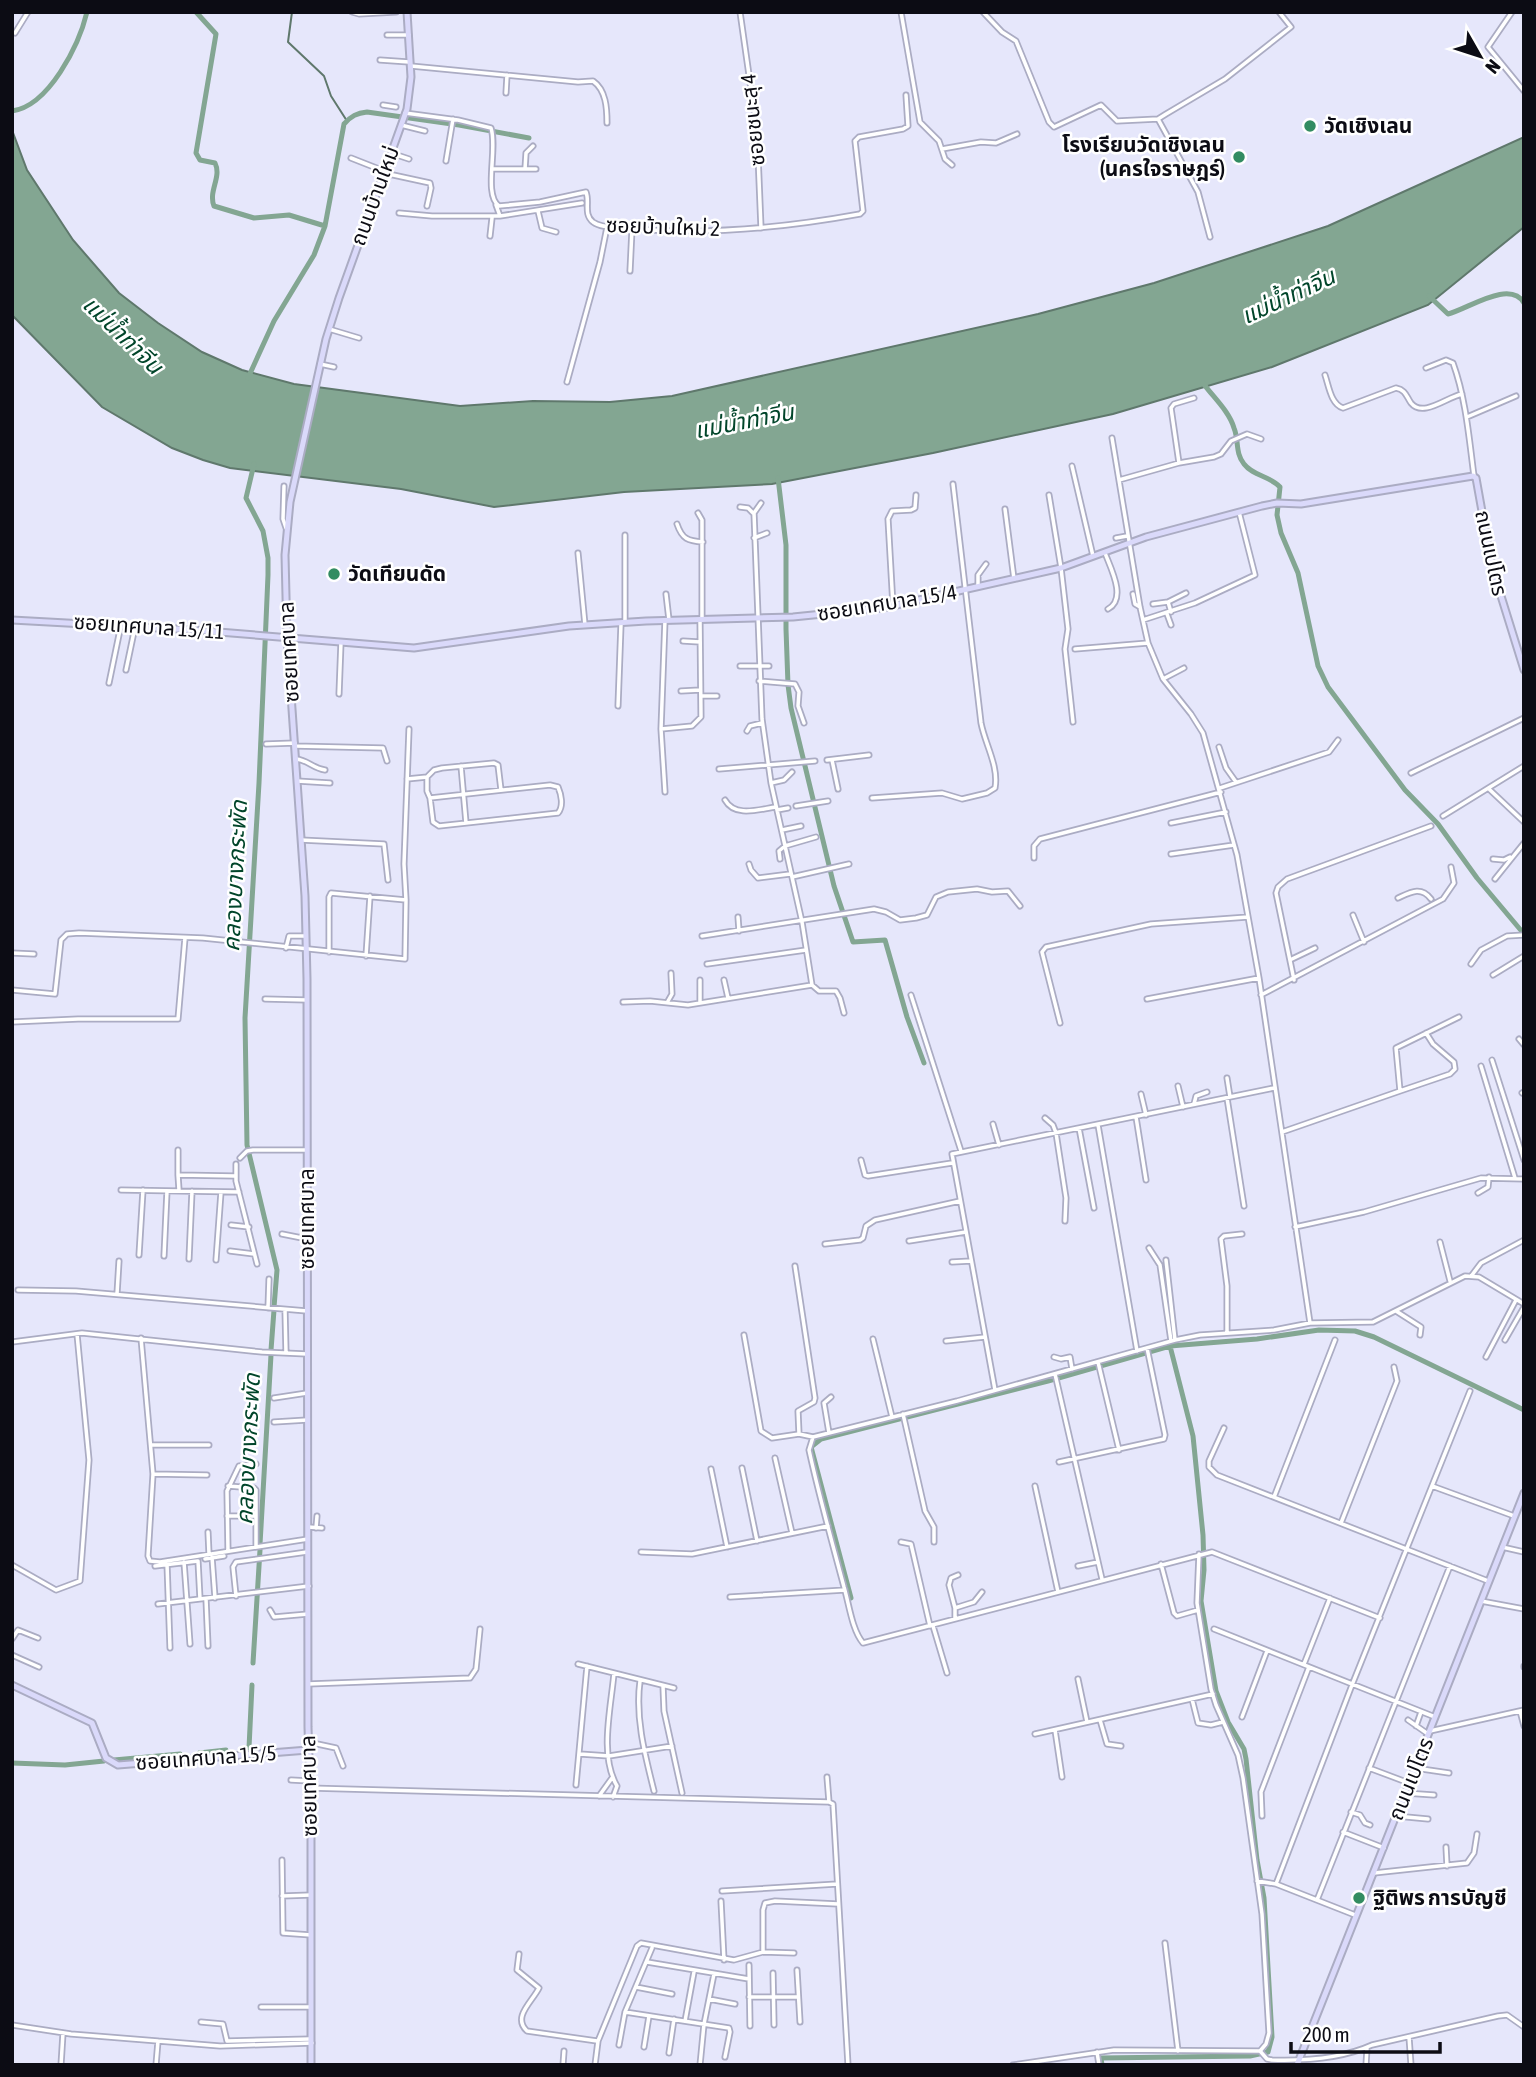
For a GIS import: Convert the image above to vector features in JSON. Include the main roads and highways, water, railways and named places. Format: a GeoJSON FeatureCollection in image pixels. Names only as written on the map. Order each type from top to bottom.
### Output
{"type":"FeatureCollection","features":[{"type":"Feature","properties":{"kind":"water","name":"แม่น้ำท่าจีน"},"geometry":{"type":"Polygon","coordinates":[[[12,130],[27,170],[73,240],[119,293],[202,352],[242,370],[294,384],[460,406],[533,401],[610,402],[672,396],[1038,314],[1154,283],[1328,226],[1524,137],[1524,227],[1428,305],[1272,367],[1113,414],[772,484],[624,492],[494,507],[401,489],[230,468],[172,448],[102,407],[12,315],[12,130]]]}},
{"type":"Feature","properties":{"kind":"waterway"},"geometry":{"type":"LineString","coordinates":[[12,111],[26,107],[50,86],[70,57],[87,12]]}},
{"type":"Feature","properties":{"kind":"waterway"},"geometry":{"type":"LineString","coordinates":[[196,12],[216,34],[196,153],[200,160],[215,163],[217,168],[214,206],[254,218],[289,215],[325,226]]}},
{"type":"Feature","properties":{"kind":"waterway"},"geometry":{"type":"LineString","coordinates":[[292,12],[288,42],[324,76],[331,96],[347,121]]}},
{"type":"Feature","properties":{"kind":"waterway"},"geometry":{"type":"LineString","coordinates":[[248,378],[274,321],[314,255],[325,226],[344,124],[349,119],[367,112],[529,138]]}},
{"type":"Feature","properties":{"kind":"waterway"},"geometry":{"type":"LineString","coordinates":[[1429,296],[1448,314],[1499,295],[1518,296],[1524,303]]}},
{"type":"Feature","properties":{"kind":"waterway"},"geometry":{"type":"LineString","coordinates":[[1203,383],[1232,422],[1239,455],[1244,464],[1280,487],[1277,515],[1281,533],[1298,573],[1318,666],[1328,687],[1405,790],[1438,824],[1477,878],[1524,934]]}},
{"type":"Feature","properties":{"kind":"waterway","name":"คลองบางกระพัด"},"geometry":{"type":"LineString","coordinates":[[254,464],[246,498],[263,531],[268,575],[245,1018],[247,1145],[277,1270],[274,1307]]}},
{"type":"Feature","properties":{"kind":"waterway"},"geometry":{"type":"LineString","coordinates":[[778,478],[786,545],[786,629],[791,708],[834,886],[853,942],[885,940],[907,1017],[924,1063]]}},
{"type":"Feature","properties":{"kind":"waterway","name":"คลองบางกระพัด"},"geometry":{"type":"LineString","coordinates":[[271,1350],[274,1310]]}},
{"type":"Feature","properties":{"kind":"waterway"},"geometry":{"type":"LineString","coordinates":[[851,1598],[811,1447],[821,1439],[1048,1381],[1170,1346],[1257,1339],[1319,1330],[1355,1331],[1374,1337],[1524,1410]]}},
{"type":"Feature","properties":{"kind":"waterway"},"geometry":{"type":"LineString","coordinates":[[1102,2065],[1101,2058],[1250,2056],[1268,2052],[1272,2037],[1264,1898],[1246,1759],[1244,1749],[1228,1722],[1216,1691],[1201,1601],[1203,1535],[1193,1436],[1170,1346]]}},
{"type":"Feature","properties":{"kind":"waterway","name":"คลองบางกระพัด"},"geometry":{"type":"LineString","coordinates":[[260,1544],[271,1355]]}},
{"type":"Feature","properties":{"kind":"waterway","name":"คลองบางกระพัด"},"geometry":{"type":"LineString","coordinates":[[253,1663],[260,1550]]}},
{"type":"Feature","properties":{"kind":"waterway","name":"คลองบางกระพัด"},"geometry":{"type":"LineString","coordinates":[[246,1748],[249,1748],[252,1685]]}},
{"type":"Feature","properties":{"kind":"waterway","name":"คลองบางกระพัด"},"geometry":{"type":"LineString","coordinates":[[199,1753],[226,1750]]}},
{"type":"Feature","properties":{"kind":"waterway","name":"คลองบางกระพัด"},"geometry":{"type":"LineString","coordinates":[[114,1760],[180,1754]]}},
{"type":"Feature","properties":{"kind":"waterway","name":"คลองบางกระพัด"},"geometry":{"type":"LineString","coordinates":[[12,1763],[65,1765],[104,1761]]}},
{"type":"Feature","properties":{"kind":"place","name":"วัดเชิงเลน"},"geometry":{"type":"Point","coordinates":[1310,126]}},
{"type":"Feature","properties":{"kind":"place","name":"โรงเรียนวัดเชิงเลน (นครใจราษฎร์)"},"geometry":{"type":"Point","coordinates":[1239,157]}},
{"type":"Feature","properties":{"kind":"place","name":"วัดเทียนดัด"},"geometry":{"type":"Point","coordinates":[334,574]}},
{"type":"Feature","properties":{"kind":"place","name":"ฐิติพร การบัญชี"},"geometry":{"type":"Point","coordinates":[1359,1898]}}]}
